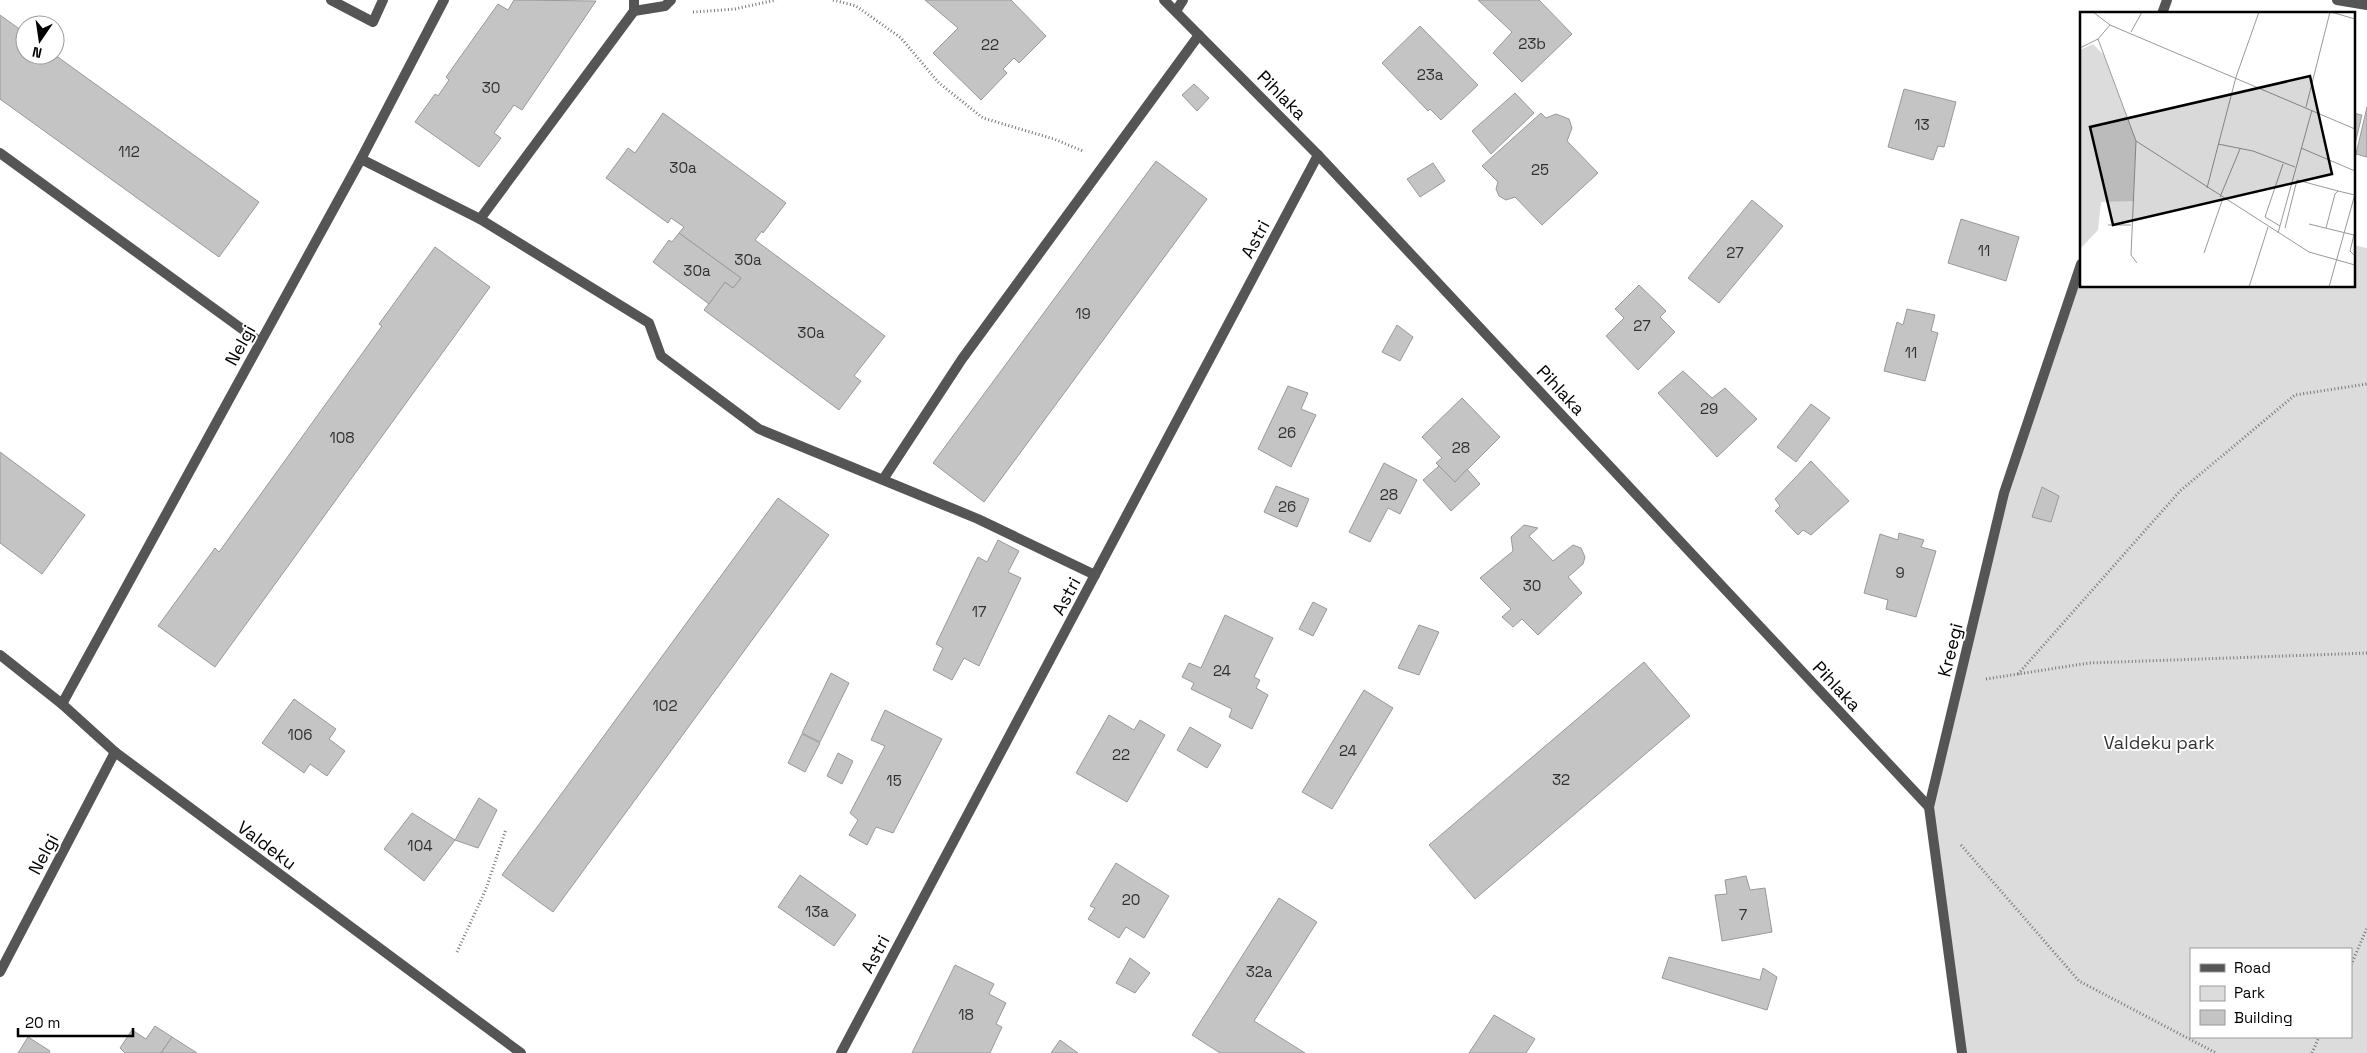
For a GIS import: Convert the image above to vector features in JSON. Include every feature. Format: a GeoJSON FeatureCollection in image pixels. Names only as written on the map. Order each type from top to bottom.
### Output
{"type":"FeatureCollection","features":[{"type":"Feature","properties":{"kind":"street"},"geometry":{"type":"LineString","coordinates":[[331,0],[373,22],[383,0]]}},
{"type":"Feature","properties":{"kind":"street","name":"Nelgi"},"geometry":{"type":"LineString","coordinates":[[62,704],[361,159],[444,0]]}},
{"type":"Feature","properties":{"kind":"street"},"geometry":{"type":"LineString","coordinates":[[480,219],[634,11],[634,0]]}},
{"type":"Feature","properties":{"kind":"street","name":"Pihlaka"},"geometry":{"type":"LineString","coordinates":[[1164,0],[1318,155],[1928,808]]}},
{"type":"Feature","properties":{"kind":"street"},"geometry":{"type":"LineString","coordinates":[[1176,11],[1183,0]]}},
{"type":"Feature","properties":{"kind":"street"},"geometry":{"type":"LineString","coordinates":[[2163,12],[2167,0]]}},
{"type":"Feature","properties":{"kind":"street"},"geometry":{"type":"LineString","coordinates":[[2337,0],[2367,5]]}},
{"type":"Feature","properties":{"kind":"street"},"geometry":{"type":"LineString","coordinates":[[634,11],[668,3]]}},
{"type":"Feature","properties":{"kind":"street"},"geometry":{"type":"LineString","coordinates":[[884,478],[962,359],[1198,34]]}},
{"type":"Feature","properties":{"kind":"street"},"geometry":{"type":"LineString","coordinates":[[0,153],[260,342]]}},
{"type":"Feature","properties":{"kind":"street","name":"Astri"},"geometry":{"type":"LineString","coordinates":[[841,1053],[1318,155]]}},
{"type":"Feature","properties":{"kind":"street"},"geometry":{"type":"LineString","coordinates":[[361,159],[480,219],[649,324],[661,356],[759,429],[884,478],[978,519],[1095,575]]}},
{"type":"Feature","properties":{"kind":"street","name":"Kreegi"},"geometry":{"type":"LineString","coordinates":[[1962,1053],[1928,808],[2004,493],[2080,267]]}},
{"type":"Feature","properties":{"kind":"street","name":"Valdeku"},"geometry":{"type":"LineString","coordinates":[[0,655],[62,704],[115,752],[521,1053]]}},
{"type":"Feature","properties":{"kind":"street","name":"Nelgi"},"geometry":{"type":"LineString","coordinates":[[0,972],[115,752]]}},
{"type":"Feature","properties":{"kind":"path"},"geometry":{"type":"LineString","coordinates":[[668,3],[693,12],[735,9],[776,0]]}},
{"type":"Feature","properties":{"kind":"path"},"geometry":{"type":"LineString","coordinates":[[833,0],[856,6],[901,38],[939,84],[983,118],[1054,138],[1106,160]]}},
{"type":"Feature","properties":{"kind":"path"},"geometry":{"type":"LineString","coordinates":[[852,0],[856,6]]}},
{"type":"Feature","properties":{"kind":"path"},"geometry":{"type":"LineString","coordinates":[[2018,674],[2180,491],[2295,395],[2367,384]]}},
{"type":"Feature","properties":{"kind":"path"},"geometry":{"type":"LineString","coordinates":[[1959,683],[2089,663],[2367,653]]}},
{"type":"Feature","properties":{"kind":"path"},"geometry":{"type":"LineString","coordinates":[[1928,808],[2079,981],[2216,1053]]}},
{"type":"Feature","properties":{"kind":"path"},"geometry":{"type":"LineString","coordinates":[[457,952],[486,889],[506,829]]}},
{"type":"Feature","properties":{"kind":"path"},"geometry":{"type":"LineString","coordinates":[[2352,963],[2367,928]]}},
{"type":"Feature","properties":{"kind":"path"},"geometry":{"type":"LineString","coordinates":[[2312,1053],[2319,1038]]}},
{"type":"Feature","properties":{"kind":"green space","name":"Valdeku park"},"geometry":{"type":"Polygon","coordinates":[[[2354,245],[2367,248],[2367,1053],[1962,1053],[1929,808],[2004,493],[2080,267],[2080,288],[2354,288],[2354,245]]]}},
{"type":"Feature","properties":{"kind":"building"},"geometry":{"type":"Polygon","coordinates":[[[514,0],[596,1],[522,110],[514,105],[494,133],[501,138],[479,167],[415,122],[435,94],[438,96],[449,80],[446,77],[498,4],[508,10],[514,0]]]}},
{"type":"Feature","properties":{"kind":"building"},"geometry":{"type":"Polygon","coordinates":[[[925,0],[1011,0],[1046,36],[1019,63],[1014,58],[1003,69],[1007,73],[981,100],[933,53],[958,28],[925,0]]]}},
{"type":"Feature","properties":{"kind":"building"},"geometry":{"type":"Polygon","coordinates":[[[1478,0],[1539,0],[1572,34],[1522,82],[1493,53],[1512,32],[1478,0]]]}},
{"type":"Feature","properties":{"kind":"building"},"geometry":{"type":"Polygon","coordinates":[[[0,15],[15,26],[15,65],[65,65],[65,62],[259,202],[219,257],[0,99],[0,15]]]}},
{"type":"Feature","properties":{"kind":"building"},"geometry":{"type":"Polygon","coordinates":[[[1420,26],[1478,85],[1441,120],[1430,109],[1428,111],[1382,63],[1420,26]]]}},
{"type":"Feature","properties":{"kind":"building"},"geometry":{"type":"Polygon","coordinates":[[[1194,84],[1209,98],[1197,111],[1182,95],[1194,84]]]}},
{"type":"Feature","properties":{"kind":"building"},"geometry":{"type":"Polygon","coordinates":[[[1904,89],[1956,102],[1944,147],[1938,146],[1933,160],[1888,147],[1904,89]]]}},
{"type":"Feature","properties":{"kind":"building"},"geometry":{"type":"Polygon","coordinates":[[[1515,93],[1534,113],[1491,154],[1472,131],[1515,93]]]}},
{"type":"Feature","properties":{"kind":"building"},"geometry":{"type":"Polygon","coordinates":[[[2367,107],[2367,157],[2356,154],[2367,107]]]}},
{"type":"Feature","properties":{"kind":"building"},"geometry":{"type":"Polygon","coordinates":[[[663,113],[786,203],[763,233],[762,231],[755,240],[885,336],[854,376],[861,381],[839,410],[704,310],[725,282],[733,288],[741,278],[679,233],[684,227],[671,218],[668,223],[606,178],[628,148],[635,153],[663,113]]]}},
{"type":"Feature","properties":{"kind":"building"},"geometry":{"type":"Polygon","coordinates":[[[1541,113],[1546,118],[1556,114],[1569,119],[1572,128],[1567,141],[1598,173],[1542,225],[1515,197],[1506,200],[1499,196],[1496,189],[1498,182],[1482,166],[1541,113]]]}},
{"type":"Feature","properties":{"kind":"building"},"geometry":{"type":"Polygon","coordinates":[[[2354,113],[2362,115],[2354,148],[2354,113]]]}},
{"type":"Feature","properties":{"kind":"building"},"geometry":{"type":"Polygon","coordinates":[[[1156,161],[1207,199],[984,502],[933,463],[1156,161]]]}},
{"type":"Feature","properties":{"kind":"building"},"geometry":{"type":"Polygon","coordinates":[[[1433,163],[1445,181],[1420,197],[1407,179],[1433,163]]]}},
{"type":"Feature","properties":{"kind":"building"},"geometry":{"type":"Polygon","coordinates":[[[1752,200],[1783,226],[1719,303],[1688,278],[1752,200]]]}},
{"type":"Feature","properties":{"kind":"building"},"geometry":{"type":"Polygon","coordinates":[[[1961,219],[2019,237],[2006,281],[1948,263],[1961,219]]]}},
{"type":"Feature","properties":{"kind":"building"},"geometry":{"type":"Polygon","coordinates":[[[679,233],[741,278],[733,288],[725,282],[709,304],[653,262],[669,240],[672,242],[679,233]]]}},
{"type":"Feature","properties":{"kind":"building"},"geometry":{"type":"Polygon","coordinates":[[[435,247],[490,287],[215,667],[158,626],[215,548],[219,552],[382,326],[379,324],[435,247]]]}},
{"type":"Feature","properties":{"kind":"building"},"geometry":{"type":"Polygon","coordinates":[[[1639,285],[1666,311],[1660,317],[1675,332],[1638,370],[1606,336],[1624,318],[1615,309],[1639,285]]]}},
{"type":"Feature","properties":{"kind":"building"},"geometry":{"type":"Polygon","coordinates":[[[1907,309],[1935,315],[1931,331],[1938,333],[1925,381],[1884,371],[1897,322],[1903,325],[1907,309]]]}},
{"type":"Feature","properties":{"kind":"building"},"geometry":{"type":"Polygon","coordinates":[[[1397,325],[1413,337],[1400,361],[1382,352],[1397,325]]]}},
{"type":"Feature","properties":{"kind":"building"},"geometry":{"type":"Polygon","coordinates":[[[1683,371],[1712,398],[1725,388],[1757,419],[1717,457],[1658,393],[1683,371]]]}},
{"type":"Feature","properties":{"kind":"building"},"geometry":{"type":"Polygon","coordinates":[[[1288,386],[1308,393],[1301,409],[1316,415],[1291,467],[1258,449],[1288,386]]]}},
{"type":"Feature","properties":{"kind":"building"},"geometry":{"type":"Polygon","coordinates":[[[1462,398],[1500,437],[1455,482],[1436,463],[1442,458],[1422,437],[1462,398]]]}},
{"type":"Feature","properties":{"kind":"building"},"geometry":{"type":"Polygon","coordinates":[[[1811,404],[1830,418],[1796,462],[1777,447],[1811,404]]]}},
{"type":"Feature","properties":{"kind":"building"},"geometry":{"type":"Polygon","coordinates":[[[0,452],[85,515],[42,574],[0,543],[0,452]]]}},
{"type":"Feature","properties":{"kind":"building"},"geometry":{"type":"Polygon","coordinates":[[[1811,461],[1849,501],[1811,535],[1803,530],[1798,535],[1775,511],[1780,506],[1775,499],[1811,461]]]}},
{"type":"Feature","properties":{"kind":"building"},"geometry":{"type":"Polygon","coordinates":[[[1384,463],[1417,480],[1400,514],[1388,508],[1370,542],[1349,532],[1384,463]]]}},
{"type":"Feature","properties":{"kind":"building"},"geometry":{"type":"Polygon","coordinates":[[[1439,466],[1455,482],[1467,469],[1480,484],[1451,511],[1423,480],[1439,466]]]}},
{"type":"Feature","properties":{"kind":"building"},"geometry":{"type":"Polygon","coordinates":[[[1276,486],[1309,499],[1297,527],[1264,512],[1276,486]]]}},
{"type":"Feature","properties":{"kind":"building"},"geometry":{"type":"Polygon","coordinates":[[[2042,487],[2059,496],[2051,522],[2032,517],[2042,487]]]}},
{"type":"Feature","properties":{"kind":"building"},"geometry":{"type":"Polygon","coordinates":[[[778,498],[829,535],[553,912],[502,875],[778,498]]]}},
{"type":"Feature","properties":{"kind":"building"},"geometry":{"type":"Polygon","coordinates":[[[1524,525],[1538,528],[1529,536],[1553,561],[1573,545],[1581,548],[1585,557],[1583,564],[1568,577],[1582,593],[1538,635],[1522,619],[1513,627],[1502,617],[1511,609],[1480,578],[1513,551],[1511,537],[1524,525]]]}},
{"type":"Feature","properties":{"kind":"building"},"geometry":{"type":"Polygon","coordinates":[[[1899,533],[1924,540],[1921,547],[1936,551],[1916,617],[1886,609],[1888,600],[1864,593],[1880,534],[1898,540],[1899,533]]]}},
{"type":"Feature","properties":{"kind":"building"},"geometry":{"type":"Polygon","coordinates":[[[998,540],[1019,551],[1008,572],[1021,578],[979,666],[964,658],[952,680],[933,670],[943,648],[936,644],[978,557],[987,562],[998,540]]]}},
{"type":"Feature","properties":{"kind":"building"},"geometry":{"type":"Polygon","coordinates":[[[1313,602],[1327,609],[1313,636],[1299,629],[1313,602]]]}},
{"type":"Feature","properties":{"kind":"building"},"geometry":{"type":"Polygon","coordinates":[[[1225,615],[1273,638],[1254,677],[1260,680],[1256,688],[1268,695],[1252,729],[1229,717],[1232,709],[1191,689],[1194,683],[1182,677],[1189,663],[1201,668],[1225,615]]]}},
{"type":"Feature","properties":{"kind":"building"},"geometry":{"type":"Polygon","coordinates":[[[1419,625],[1439,632],[1419,675],[1398,668],[1419,625]]]}},
{"type":"Feature","properties":{"kind":"building"},"geometry":{"type":"Polygon","coordinates":[[[1644,662],[1690,716],[1475,899],[1429,845],[1644,662]]]}},
{"type":"Feature","properties":{"kind":"building"},"geometry":{"type":"Polygon","coordinates":[[[831,673],[849,683],[820,742],[802,733],[831,673]]]}},
{"type":"Feature","properties":{"kind":"building"},"geometry":{"type":"Polygon","coordinates":[[[1364,690],[1393,708],[1332,809],[1302,792],[1364,690]]]}},
{"type":"Feature","properties":{"kind":"building"},"geometry":{"type":"Polygon","coordinates":[[[294,699],[336,729],[329,739],[345,751],[327,776],[310,764],[304,773],[262,743],[294,699]]]}},
{"type":"Feature","properties":{"kind":"building"},"geometry":{"type":"Polygon","coordinates":[[[885,710],[942,739],[893,833],[876,827],[867,845],[849,835],[858,820],[850,813],[885,746],[871,740],[885,710]]]}},
{"type":"Feature","properties":{"kind":"building"},"geometry":{"type":"Polygon","coordinates":[[[1109,715],[1134,730],[1140,720],[1165,735],[1127,802],[1076,773],[1109,715]]]}},
{"type":"Feature","properties":{"kind":"building"},"geometry":{"type":"Polygon","coordinates":[[[1190,727],[1221,745],[1207,768],[1177,750],[1190,727]]]}},
{"type":"Feature","properties":{"kind":"building"},"geometry":{"type":"Polygon","coordinates":[[[802,734],[820,743],[805,772],[788,763],[802,734]]]}},
{"type":"Feature","properties":{"kind":"building"},"geometry":{"type":"Polygon","coordinates":[[[838,753],[853,761],[842,784],[827,776],[838,753]]]}},
{"type":"Feature","properties":{"kind":"building"},"geometry":{"type":"Polygon","coordinates":[[[479,798],[497,810],[478,848],[455,840],[479,798]]]}},
{"type":"Feature","properties":{"kind":"building"},"geometry":{"type":"Polygon","coordinates":[[[412,813],[455,840],[424,881],[384,849],[412,813]]]}},
{"type":"Feature","properties":{"kind":"building"},"geometry":{"type":"Polygon","coordinates":[[[1116,863],[1169,896],[1144,938],[1126,927],[1119,938],[1088,919],[1095,908],[1090,906],[1116,863]]]}},
{"type":"Feature","properties":{"kind":"building"},"geometry":{"type":"Polygon","coordinates":[[[800,875],[856,915],[834,946],[778,907],[800,875]]]}},
{"type":"Feature","properties":{"kind":"building"},"geometry":{"type":"Polygon","coordinates":[[[1746,876],[1750,890],[1765,888],[1772,932],[1722,941],[1715,895],[1727,894],[1725,880],[1746,876]]]}},
{"type":"Feature","properties":{"kind":"building"},"geometry":{"type":"Polygon","coordinates":[[[1279,898],[1317,922],[1254,1021],[1305,1053],[1220,1053],[1192,1035],[1279,898]]]}},
{"type":"Feature","properties":{"kind":"building"},"geometry":{"type":"Polygon","coordinates":[[[1669,957],[1760,980],[1763,968],[1777,977],[1767,1010],[1662,978],[1669,957]]]}},
{"type":"Feature","properties":{"kind":"building"},"geometry":{"type":"Polygon","coordinates":[[[1130,958],[1150,973],[1135,993],[1116,983],[1130,958]]]}},
{"type":"Feature","properties":{"kind":"building"},"geometry":{"type":"Polygon","coordinates":[[[955,965],[994,984],[989,994],[1006,1003],[996,1024],[1002,1027],[990,1053],[912,1053],[955,965]]]}},
{"type":"Feature","properties":{"kind":"building"},"geometry":{"type":"Polygon","coordinates":[[[1494,1015],[1535,1039],[1526,1053],[1469,1053],[1494,1015]]]}},
{"type":"Feature","properties":{"kind":"building"},"geometry":{"type":"Polygon","coordinates":[[[155,1026],[172,1037],[161,1053],[125,1053],[120,1048],[132,1030],[146,1039],[155,1026]]]}},
{"type":"Feature","properties":{"kind":"building"},"geometry":{"type":"Polygon","coordinates":[[[28,1037],[50,1051],[49,1053],[18,1053],[28,1037]]]}},
{"type":"Feature","properties":{"kind":"building"},"geometry":{"type":"Polygon","coordinates":[[[172,1037],[197,1053],[161,1053],[172,1037]]]}},
{"type":"Feature","properties":{"kind":"building"},"geometry":{"type":"Polygon","coordinates":[[[1060,1040],[1078,1053],[1051,1053],[1060,1040]]]}}]}
